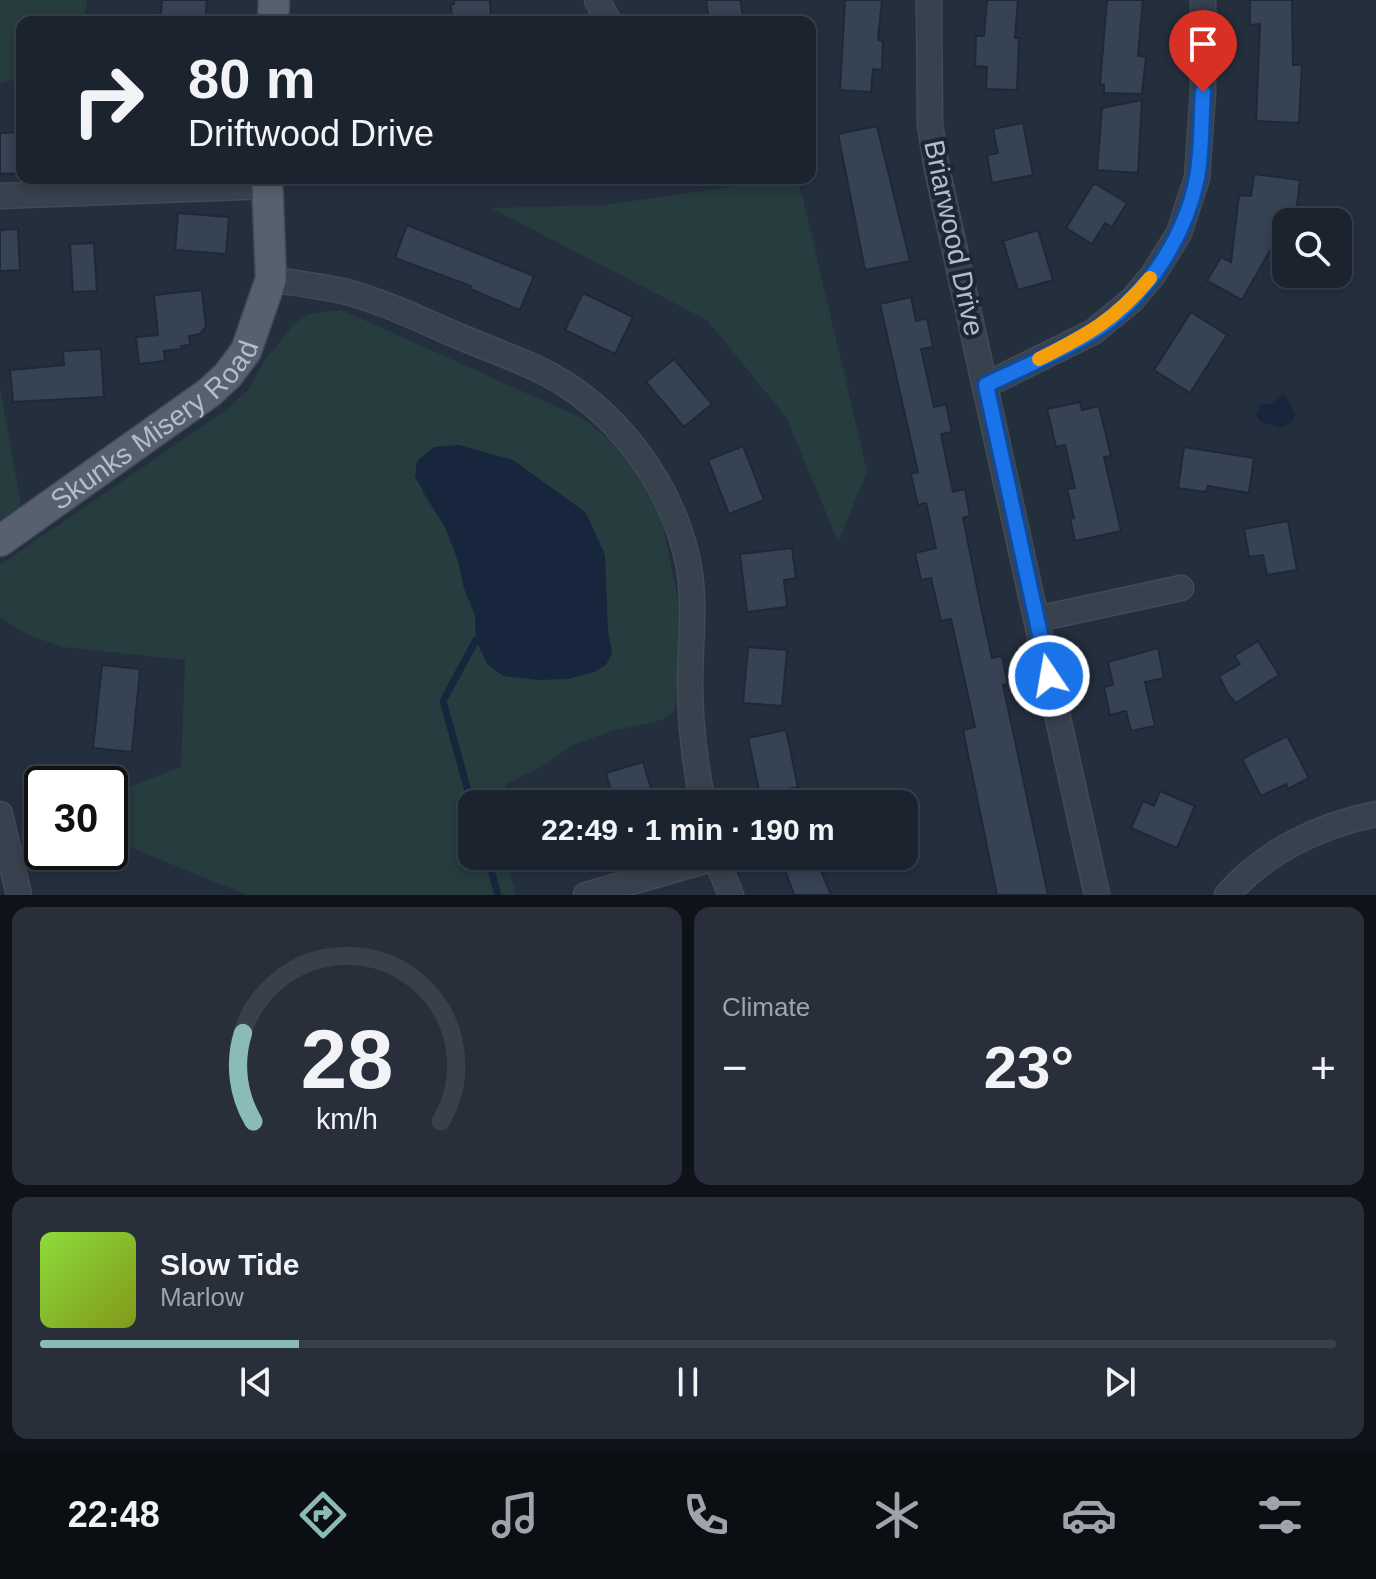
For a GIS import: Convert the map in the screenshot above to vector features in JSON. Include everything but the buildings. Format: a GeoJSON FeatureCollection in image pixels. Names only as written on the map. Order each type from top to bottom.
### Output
{"type":"FeatureCollection","features":[{"type":"Feature","properties":{"kind":"main road"},"geometry":{"type":"LineString","coordinates":[[267,184],[271,279]]}},
{"type":"Feature","properties":{"kind":"main road","name":"Skunks Misery Road"},"geometry":{"type":"LineString","coordinates":[[0,541],[210,392],[228,375],[246,351],[271,279]]}},
{"type":"Feature","properties":{"kind":"street","name":"Briarwood Drive"},"geometry":{"type":"LineString","coordinates":[[929,0],[930,125],[937,169],[1097,895]]}},
{"type":"Feature","properties":{"kind":"street"},"geometry":{"type":"LineString","coordinates":[[986,385],[1093,332],[1132,300],[1153,275],[1179,233],[1197,178],[1203,92],[1203,0]]}},
{"type":"Feature","properties":{"kind":"street"},"geometry":{"type":"LineString","coordinates":[[0,196],[229,184]]}},
{"type":"Feature","properties":{"kind":"street"},"geometry":{"type":"LineString","coordinates":[[271,279],[344,292],[391,307],[543,371],[594,405],[630,442],[660,488],[673,515],[688,561],[693,601],[690,684],[693,757],[700,790]]}},
{"type":"Feature","properties":{"kind":"street"},"geometry":{"type":"LineString","coordinates":[[1037,619],[1181,588]]}},
{"type":"Feature","properties":{"kind":"street"},"geometry":{"type":"LineString","coordinates":[[0,814],[19,895]]}},
{"type":"Feature","properties":{"kind":"street"},"geometry":{"type":"LineString","coordinates":[[1227,895],[1275,853],[1305,836],[1344,820],[1376,814]]}},
{"type":"Feature","properties":{"kind":"street"},"geometry":{"type":"LineString","coordinates":[[586,895],[671,870]]}},
{"type":"Feature","properties":{"kind":"street"},"geometry":{"type":"LineString","coordinates":[[720,870],[731,895]]}},
{"type":"Feature","properties":{"kind":"green space"},"geometry":{"type":"Polygon","coordinates":[[[0,0],[87,0],[85,16],[16,16],[16,79],[0,83],[0,0]]]}},
{"type":"Feature","properties":{"kind":"green space"},"geometry":{"type":"Polygon","coordinates":[[[734,184],[797,184],[802,195],[867,471],[838,542],[787,418],[707,320],[491,208],[604,205],[734,184]]]}},
{"type":"Feature","properties":{"kind":"green space"},"geometry":{"type":"Polygon","coordinates":[[[342,310],[584,419],[625,454],[661,518],[679,603],[675,710],[662,720],[612,731],[572,745],[541,767],[506,784],[504,790],[458,790],[458,870],[510,870],[516,895],[247,895],[128,846],[128,787],[181,767],[185,660],[63,647],[28,635],[0,617],[0,565],[226,410],[248,390],[265,360],[294,324],[309,314],[342,310]],[[513,460],[422,492],[445,527],[459,561],[464,588],[475,615],[476,640],[488,665],[504,676],[612,653],[586,513],[513,460]]]}},
{"type":"Feature","properties":{"kind":"green space"},"geometry":{"type":"Polygon","coordinates":[[[0,387],[21,506],[0,520],[0,387]]]}},
{"type":"Feature","properties":{"kind":"water"},"geometry":{"type":"Polygon","coordinates":[[[1285,395],[1295,413],[1293,422],[1280,428],[1260,421],[1256,414],[1260,405],[1272,403],[1285,395]]]}},
{"type":"Feature","properties":{"kind":"water"},"geometry":{"type":"Polygon","coordinates":[[[459,445],[513,460],[586,513],[605,555],[608,631],[612,653],[606,665],[594,672],[568,679],[537,680],[504,676],[488,665],[476,640],[475,615],[445,527],[415,477],[417,461],[434,447],[459,445]]]}},
{"type":"Feature","properties":{"kind":"waterway"},"geometry":{"type":"LineString","coordinates":[[468,790],[443,701],[476,640]]}},
{"type":"Feature","properties":{"kind":"waterway"},"geometry":{"type":"LineString","coordinates":[[491,870],[498,895]]}},
{"type":"Feature","properties":{"kind":"slow traffic"},"geometry":{"type":"LineString","coordinates":[[1039,359],[1093,332],[1132,300],[1150,278]]}},
{"type":"Feature","properties":{"kind":"route"},"geometry":{"type":"LineString","coordinates":[[1049,676],[986,385],[1093,332],[1132,300],[1153,275],[1179,233],[1197,178],[1203,92]]}}]}
